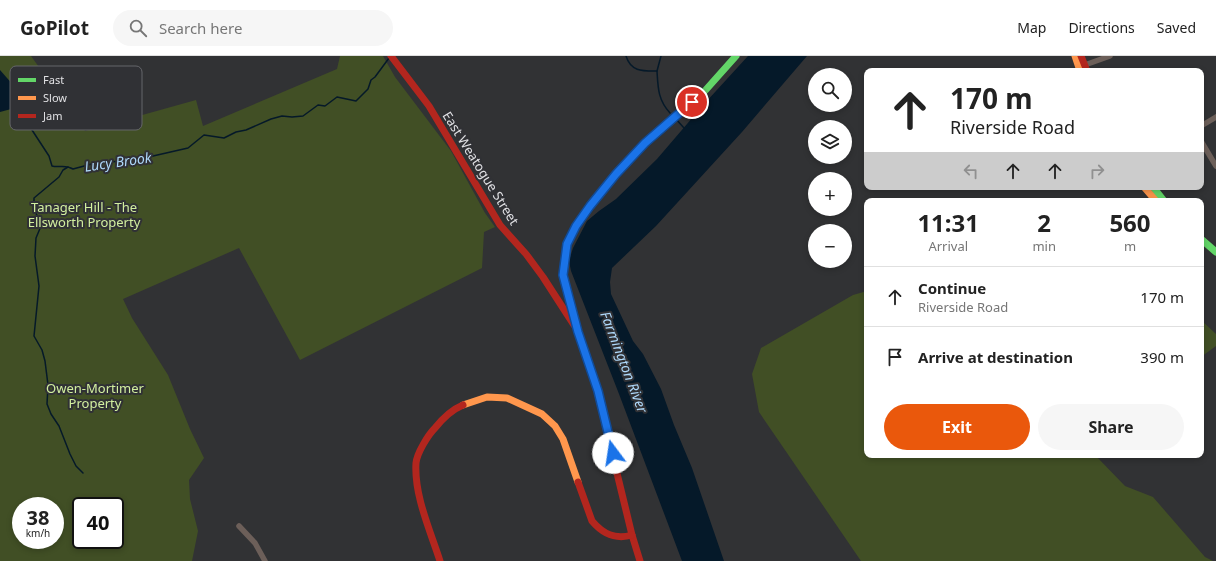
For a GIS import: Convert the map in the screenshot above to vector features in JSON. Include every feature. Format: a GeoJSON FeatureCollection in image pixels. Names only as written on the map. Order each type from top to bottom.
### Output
{"type":"FeatureCollection","features":[{"type":"Feature","properties":{"kind":"street","name":"East Weatogue Street"},"geometry":{"type":"LineString","coordinates":[[392,56],[396,64],[429,106],[500,226],[526,254],[544,277],[578,332]]}},
{"type":"Feature","properties":{"kind":"street"},"geometry":{"type":"LineString","coordinates":[[640,561],[632,535],[598,391],[578,332],[563,275],[567,244],[576,226],[590,206],[645,143],[703,93],[736,56]]}},
{"type":"Feature","properties":{"kind":"street"},"geometry":{"type":"LineString","coordinates":[[1074,56],[1081,68]]}},
{"type":"Feature","properties":{"kind":"street"},"geometry":{"type":"LineString","coordinates":[[1080,56],[1082,68]]}},
{"type":"Feature","properties":{"kind":"street"},"geometry":{"type":"LineString","coordinates":[[1084,68],[1110,56]]}},
{"type":"Feature","properties":{"kind":"street"},"geometry":{"type":"LineString","coordinates":[[1204,124],[1216,117]]}},
{"type":"Feature","properties":{"kind":"street"},"geometry":{"type":"LineString","coordinates":[[1204,146],[1216,166]]}},
{"type":"Feature","properties":{"kind":"street"},"geometry":{"type":"LineString","coordinates":[[1147,190],[1153,198]]}},
{"type":"Feature","properties":{"kind":"street"},"geometry":{"type":"LineString","coordinates":[[1155,190],[1162,198]]}},
{"type":"Feature","properties":{"kind":"street"},"geometry":{"type":"LineString","coordinates":[[1204,242],[1216,252]]}},
{"type":"Feature","properties":{"kind":"street"},"geometry":{"type":"LineString","coordinates":[[1204,248],[1216,258]]}},
{"type":"Feature","properties":{"kind":"street"},"geometry":{"type":"LineString","coordinates":[[440,561],[418,491],[416,461],[428,435],[444,417],[461,406],[487,397],[507,398],[542,414],[555,426],[563,439],[592,521],[597,527],[611,536],[619,538],[632,535]]}},
{"type":"Feature","properties":{"kind":"street"},"geometry":{"type":"LineString","coordinates":[[239,526],[254,543],[265,561]]}},
{"type":"Feature","properties":{"kind":"green space"},"geometry":{"type":"Polygon","coordinates":[[[0,56],[31,56],[38,66],[10,66],[10,130],[85,131],[142,130],[142,115],[196,100],[203,126],[337,69],[340,56],[383,56],[395,77],[451,151],[485,213],[495,227],[484,232],[482,268],[300,360],[239,248],[123,299],[132,318],[168,375],[190,429],[204,458],[189,480],[190,499],[198,531],[192,561],[0,561],[0,56]]]}},
{"type":"Feature","properties":{"kind":"green space"},"geometry":{"type":"Polygon","coordinates":[[[864,292],[864,458],[1098,458],[1125,486],[1153,497],[1205,557],[1213,561],[861,561],[759,412],[752,374],[761,348],[853,295],[864,292]]]}},
{"type":"Feature","properties":{"kind":"green space"},"geometry":{"type":"Polygon","coordinates":[[[1204,323],[1216,334],[1216,346],[1204,355],[1204,323]]]}},
{"type":"Feature","properties":{"kind":"water","name":"Farmington River"},"geometry":{"type":"Polygon","coordinates":[[[748,56],[807,56],[742,132],[656,226],[612,268],[610,282],[611,294],[633,341],[643,354],[661,389],[692,468],[724,561],[682,561],[571,271],[569,261],[573,248],[587,221],[616,199],[657,159],[748,56]]]}},
{"type":"Feature","properties":{"kind":"water"},"geometry":{"type":"Polygon","coordinates":[[[0,70],[10,81],[10,109],[0,112],[0,70]]]}},
{"type":"Feature","properties":{"kind":"waterway","name":"Lucy Brook"},"geometry":{"type":"LineString","coordinates":[[626,56],[631,65],[638,70],[657,71],[658,88],[661,98],[670,113]]}},
{"type":"Feature","properties":{"kind":"waterway"},"geometry":{"type":"LineString","coordinates":[[657,71],[661,56]]}},
{"type":"Feature","properties":{"kind":"waterway","name":"Lucy Brook"},"geometry":{"type":"LineString","coordinates":[[32,130],[49,156],[52,166],[73,169],[99,162],[137,161],[188,148],[204,135],[224,138],[271,119],[282,116],[303,116],[318,105],[325,106],[337,97],[356,101],[368,89],[371,80],[389,58]]}},
{"type":"Feature","properties":{"kind":"waterway","name":"Lucy Brook"},"geometry":{"type":"LineString","coordinates":[[676,119],[684,128]]}},
{"type":"Feature","properties":{"kind":"waterway"},"geometry":{"type":"LineString","coordinates":[[68,167],[63,170],[59,177],[34,198],[34,208],[41,226],[36,238],[35,256],[39,286],[34,336],[42,350],[45,361],[48,385],[47,404],[51,414],[59,426],[76,466],[83,473]]}},
{"type":"Feature","properties":{"kind":"traffic: fast"},"geometry":{"type":"LineString","coordinates":[[563,272],[567,244],[576,226],[590,206],[616,174],[645,143],[703,93],[736,56]]}},
{"type":"Feature","properties":{"kind":"traffic: fast"},"geometry":{"type":"LineString","coordinates":[[1155,190],[1162,198]]}},
{"type":"Feature","properties":{"kind":"traffic: fast"},"geometry":{"type":"LineString","coordinates":[[1204,242],[1216,252]]}},
{"type":"Feature","properties":{"kind":"traffic: slow"},"geometry":{"type":"LineString","coordinates":[[1075,56],[1079,68]]}},
{"type":"Feature","properties":{"kind":"traffic: slow"},"geometry":{"type":"LineString","coordinates":[[1147,190],[1153,198]]}},
{"type":"Feature","properties":{"kind":"traffic: slow"},"geometry":{"type":"LineString","coordinates":[[463,405],[487,397],[507,398],[542,414],[555,426],[563,439],[578,482]]}},
{"type":"Feature","properties":{"kind":"traffic: jam"},"geometry":{"type":"LineString","coordinates":[[391,56],[429,106],[500,225],[526,254],[543,277],[574,325]]}},
{"type":"Feature","properties":{"kind":"traffic: jam"},"geometry":{"type":"LineString","coordinates":[[1081,56],[1086,68]]}},
{"type":"Feature","properties":{"kind":"traffic: jam"},"geometry":{"type":"LineString","coordinates":[[563,272],[578,332],[597,391],[632,535],[640,561]]}},
{"type":"Feature","properties":{"kind":"traffic: jam"},"geometry":{"type":"LineString","coordinates":[[440,561],[420,500],[416,475],[416,463],[421,449],[432,431],[455,409],[463,405]]}},
{"type":"Feature","properties":{"kind":"traffic: jam"},"geometry":{"type":"LineString","coordinates":[[578,482],[592,521],[596,526],[610,535],[620,537],[632,535]]}},
{"type":"Feature","properties":{"kind":"route"},"geometry":{"type":"LineString","coordinates":[[613,453],[598,391],[578,332],[563,275],[567,244],[576,226],[616,174],[645,143],[692,102]]}},
{"type":"Feature","properties":{"kind":"park label","name":"Tanager Hill - The Ellsworth Property"},"geometry":{"type":"Point","coordinates":[84,214]}},
{"type":"Feature","properties":{"kind":"park label","name":"Owen-Mortimer Property"},"geometry":{"type":"Point","coordinates":[95,396]}}]}
